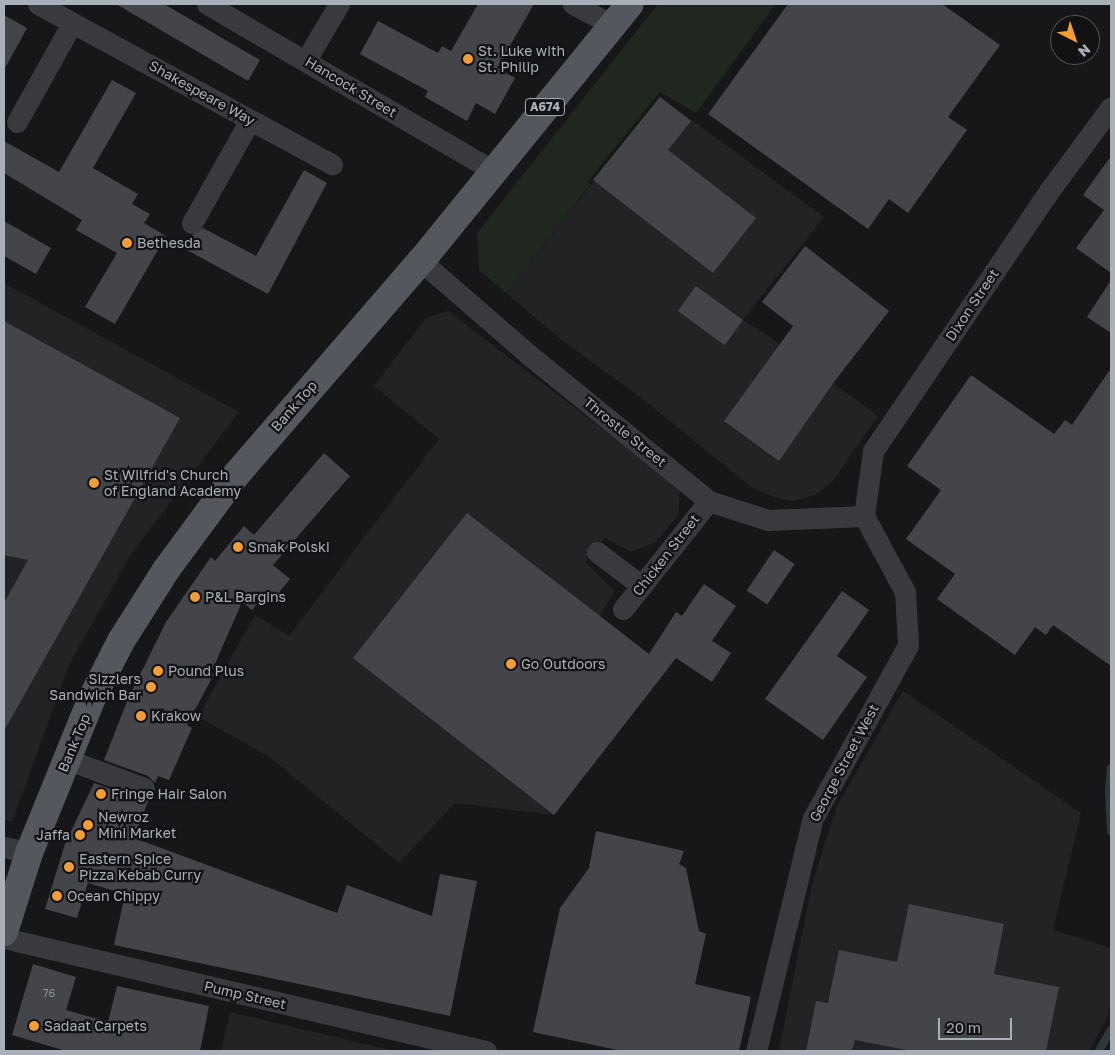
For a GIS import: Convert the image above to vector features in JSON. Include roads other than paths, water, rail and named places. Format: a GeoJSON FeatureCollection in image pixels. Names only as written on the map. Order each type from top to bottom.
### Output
{"type":"FeatureCollection","features":[{"type":"Feature","properties":{"kind":"main road","name":"Bank Top"},"geometry":{"type":"LineString","coordinates":[[17,850],[66,760],[121,641],[166,570],[242,468],[421,261],[630,4]]}},
{"type":"Feature","properties":{"kind":"main road","name":"A674"},"geometry":{"type":"LineString","coordinates":[[4,932],[17,850]]}},
{"type":"Feature","properties":{"kind":"street","name":"Shakespeare Way"},"geometry":{"type":"LineString","coordinates":[[38,4],[332,164]]}},
{"type":"Feature","properties":{"kind":"street","name":"Hancock Street"},"geometry":{"type":"LineString","coordinates":[[207,4],[494,171]]}},
{"type":"Feature","properties":{"kind":"street"},"geometry":{"type":"LineString","coordinates":[[306,60],[338,4]]}},
{"type":"Feature","properties":{"kind":"street"},"geometry":{"type":"LineString","coordinates":[[573,4],[612,25]]}},
{"type":"Feature","properties":{"kind":"street"},"geometry":{"type":"LineString","coordinates":[[17,122],[72,23]]}},
{"type":"Feature","properties":{"kind":"street","name":"Dixon Street"},"geometry":{"type":"LineString","coordinates":[[864,516],[872,451],[1052,187],[1111,107]]}},
{"type":"Feature","properties":{"kind":"street"},"geometry":{"type":"LineString","coordinates":[[192,223],[250,120]]}},
{"type":"Feature","properties":{"kind":"street","name":"Throstle Street"},"geometry":{"type":"LineString","coordinates":[[421,261],[528,354],[709,501],[768,520],[864,516]]}},
{"type":"Feature","properties":{"kind":"street","name":"Chicken Street"},"geometry":{"type":"LineString","coordinates":[[623,609],[709,501]]}},
{"type":"Feature","properties":{"kind":"street","name":"George Street West"},"geometry":{"type":"LineString","coordinates":[[756,1051],[813,818],[908,646],[905,592],[864,516]]}},
{"type":"Feature","properties":{"kind":"street"},"geometry":{"type":"LineString","coordinates":[[597,552],[642,586]]}},
{"type":"Feature","properties":{"kind":"street"},"geometry":{"type":"LineString","coordinates":[[66,760],[144,788]]}},
{"type":"Feature","properties":{"kind":"street","name":"Pump Street"},"geometry":{"type":"LineString","coordinates":[[4,938],[486,1051]]}},
{"type":"Feature","properties":{"kind":"waterway"},"geometry":{"type":"LineString","coordinates":[[1111,768],[1109,791],[1111,831]]}},
{"type":"Feature","properties":{"kind":"waterway"},"geometry":{"type":"LineString","coordinates":[[1099,1051],[1111,1029]]}},
{"type":"Feature","properties":{"kind":"place","name":"St. Luke with St. Philip"},"geometry":{"type":"Point","coordinates":[468,59]}},
{"type":"Feature","properties":{"kind":"place","name":"Bethesda"},"geometry":{"type":"Point","coordinates":[127,243]}},
{"type":"Feature","properties":{"kind":"place","name":"St Wilfrid's Church of England Academy"},"geometry":{"type":"Point","coordinates":[94,483]}},
{"type":"Feature","properties":{"kind":"place","name":"Smak Polski"},"geometry":{"type":"Point","coordinates":[238,547]}},
{"type":"Feature","properties":{"kind":"place","name":"P&L Bargins"},"geometry":{"type":"Point","coordinates":[195,597]}},
{"type":"Feature","properties":{"kind":"place","name":"Go Outdoors"},"geometry":{"type":"Point","coordinates":[511,664]}},
{"type":"Feature","properties":{"kind":"place","name":"Pound Plus"},"geometry":{"type":"Point","coordinates":[158,671]}},
{"type":"Feature","properties":{"kind":"place","name":"Sizzlers Sandwich Bar"},"geometry":{"type":"Point","coordinates":[151,687]}},
{"type":"Feature","properties":{"kind":"place","name":"Krakow"},"geometry":{"type":"Point","coordinates":[141,716]}},
{"type":"Feature","properties":{"kind":"place","name":"Fringe Hair Salon"},"geometry":{"type":"Point","coordinates":[101,794]}},
{"type":"Feature","properties":{"kind":"place","name":"Newroz Mini Market"},"geometry":{"type":"Point","coordinates":[88,825]}},
{"type":"Feature","properties":{"kind":"place","name":"Jaffa"},"geometry":{"type":"Point","coordinates":[80,835]}},
{"type":"Feature","properties":{"kind":"place","name":"Eastern Spice Pizza Kebab Curry"},"geometry":{"type":"Point","coordinates":[69,867]}},
{"type":"Feature","properties":{"kind":"place","name":"Ocean Chippy"},"geometry":{"type":"Point","coordinates":[57,896]}},
{"type":"Feature","properties":{"kind":"place","name":"Sadaat Carpets"},"geometry":{"type":"Point","coordinates":[34,1026]}}]}
